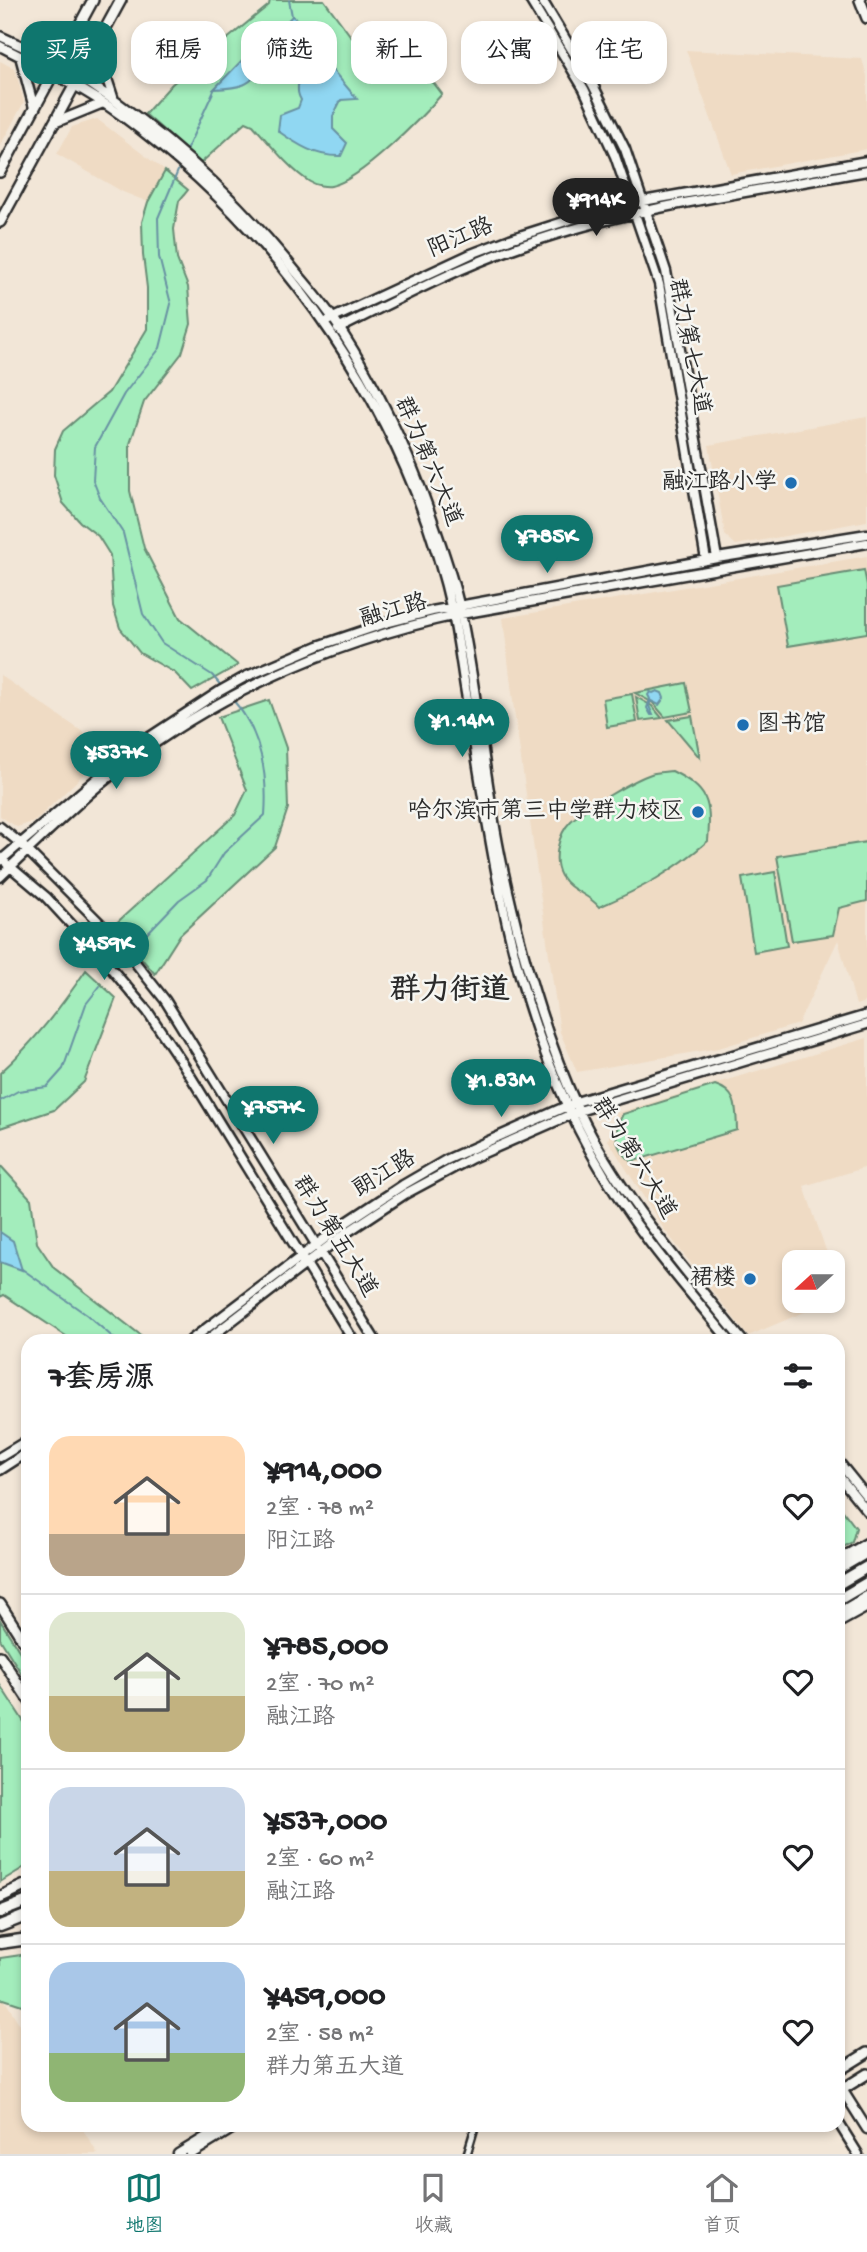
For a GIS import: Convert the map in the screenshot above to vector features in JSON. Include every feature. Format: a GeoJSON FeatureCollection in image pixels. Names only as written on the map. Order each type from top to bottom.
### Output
{"type":"FeatureCollection","features":[{"type":"Feature","properties":{"kind":"highway"},"geometry":{"type":"LineString","coordinates":[[845,1558],[867,1544]]}},
{"type":"Feature","properties":{"kind":"highway"},"geometry":{"type":"LineString","coordinates":[[845,1566],[867,1552]]}},
{"type":"Feature","properties":{"kind":"highway"},"geometry":{"type":"LineString","coordinates":[[845,1580],[867,1567]]}},
{"type":"Feature","properties":{"kind":"highway"},"geometry":{"type":"LineString","coordinates":[[845,1596],[867,1583]]}},
{"type":"Feature","properties":{"kind":"highway"},"geometry":{"type":"LineString","coordinates":[[845,1605],[867,1597]]}},
{"type":"Feature","properties":{"kind":"highway"},"geometry":{"type":"LineString","coordinates":[[845,1610],[867,1597]]}},
{"type":"Feature","properties":{"kind":"highway"},"geometry":{"type":"LineString","coordinates":[[845,1618],[867,1606]]}},
{"type":"Feature","properties":{"kind":"highway"},"geometry":{"type":"LineString","coordinates":[[3,1895],[21,1887]]}},
{"type":"Feature","properties":{"kind":"highway"},"geometry":{"type":"LineString","coordinates":[[0,1912],[21,1904]]}},
{"type":"Feature","properties":{"kind":"highway"},"geometry":{"type":"LineString","coordinates":[[0,1926],[21,1918]]}},
{"type":"Feature","properties":{"kind":"highway"},"geometry":{"type":"LineString","coordinates":[[0,1944],[21,1939]]}},
{"type":"Feature","properties":{"kind":"main road"},"geometry":{"type":"LineString","coordinates":[[81,21],[93,0]]}},
{"type":"Feature","properties":{"kind":"main road"},"geometry":{"type":"LineString","coordinates":[[110,21],[121,0]]}},
{"type":"Feature","properties":{"kind":"main road","name":"群力第七大道"},"geometry":{"type":"LineString","coordinates":[[530,0],[584,89],[615,156],[659,284],[706,561]]}},
{"type":"Feature","properties":{"kind":"main road","name":"群力第七大道"},"geometry":{"type":"LineString","coordinates":[[542,0],[593,85],[625,149],[666,271],[717,558]]}},
{"type":"Feature","properties":{"kind":"main road"},"geometry":{"type":"LineString","coordinates":[[860,0],[867,18]]}},
{"type":"Feature","properties":{"kind":"main road","name":"群力第六大道"},"geometry":{"type":"LineString","coordinates":[[0,36],[21,46]]}},
{"type":"Feature","properties":{"kind":"main road","name":"群力第六大道"},"geometry":{"type":"LineString","coordinates":[[0,46],[20,56]]}},
{"type":"Feature","properties":{"kind":"main road"},"geometry":{"type":"LineString","coordinates":[[20,56],[34,108]]}},
{"type":"Feature","properties":{"kind":"main road"},"geometry":{"type":"LineString","coordinates":[[0,172],[47,84]]}},
{"type":"Feature","properties":{"kind":"main road"},"geometry":{"type":"LineString","coordinates":[[0,222],[75,84]]}},
{"type":"Feature","properties":{"kind":"main road","name":"群力第六大道"},"geometry":{"type":"LineString","coordinates":[[81,84],[175,154]]}},
{"type":"Feature","properties":{"kind":"main road","name":"群力第六大道"},"geometry":{"type":"LineString","coordinates":[[83,84],[114,100],[233,201],[266,236],[366,372],[407,454],[430,512],[456,611],[501,862],[528,974],[573,1108],[611,1185],[649,1241],[724,1334]]}},
{"type":"Feature","properties":{"kind":"main road"},"geometry":{"type":"LineString","coordinates":[[109,84],[114,100]]}},
{"type":"Feature","properties":{"kind":"main road"},"geometry":{"type":"LineString","coordinates":[[54,122],[103,103]]}},
{"type":"Feature","properties":{"kind":"main road","name":"阳江路"},"geometry":{"type":"LineString","coordinates":[[329,320],[510,239],[582,216],[632,203],[867,161]]}},
{"type":"Feature","properties":{"kind":"main road","name":"阳江路"},"geometry":{"type":"LineString","coordinates":[[336,330],[494,256],[585,226],[647,211],[867,171]]}},
{"type":"Feature","properties":{"kind":"main road","name":"融江路"},"geometry":{"type":"LineString","coordinates":[[0,877],[97,787],[178,729],[249,686],[362,640],[456,611],[717,558],[867,534]]}},
{"type":"Feature","properties":{"kind":"main road","name":"融江路"},"geometry":{"type":"LineString","coordinates":[[1,859],[133,748],[220,691],[245,677],[356,633],[418,614],[456,611],[867,543]]}},
{"type":"Feature","properties":{"kind":"main road","name":"群力第五大道"},"geometry":{"type":"LineString","coordinates":[[0,827],[20,843],[119,942],[178,1020],[371,1334]]}},
{"type":"Feature","properties":{"kind":"main road","name":"群力第五大道"},"geometry":{"type":"LineString","coordinates":[[1,859],[46,897],[148,1012],[183,1064],[349,1334]]}},
{"type":"Feature","properties":{"kind":"main road","name":"朗江路"},"geometry":{"type":"LineString","coordinates":[[214,1334],[319,1249],[423,1172],[573,1108],[867,1015]]}},
{"type":"Feature","properties":{"kind":"main road","name":"朗江路"},"geometry":{"type":"LineString","coordinates":[[573,1108],[867,1024]]}},
{"type":"Feature","properties":{"kind":"main road","name":"群力第六大道"},"geometry":{"type":"LineString","coordinates":[[573,1108],[654,1230],[737,1334]]}},
{"type":"Feature","properties":{"kind":"main road","name":"朗江路"},"geometry":{"type":"LineString","coordinates":[[200,1334],[304,1261]]}},
{"type":"Feature","properties":{"kind":"main road"},"geometry":{"type":"LineString","coordinates":[[0,1457],[21,1444]]}},
{"type":"Feature","properties":{"kind":"main road"},"geometry":{"type":"LineString","coordinates":[[0,1469],[21,1456]]}},
{"type":"Feature","properties":{"kind":"main road"},"geometry":{"type":"LineString","coordinates":[[845,1470],[867,1497]]}},
{"type":"Feature","properties":{"kind":"main road"},"geometry":{"type":"LineString","coordinates":[[845,1484],[867,1511]]}},
{"type":"Feature","properties":{"kind":"main road"},"geometry":{"type":"LineString","coordinates":[[0,1604],[21,1637]]}},
{"type":"Feature","properties":{"kind":"main road"},"geometry":{"type":"LineString","coordinates":[[0,1656],[21,1688]]}},
{"type":"Feature","properties":{"kind":"main road"},"geometry":{"type":"LineString","coordinates":[[845,2067],[867,2053]]}},
{"type":"Feature","properties":{"kind":"main road"},"geometry":{"type":"LineString","coordinates":[[845,2085],[867,2074]]}},
{"type":"Feature","properties":{"kind":"main road"},"geometry":{"type":"LineString","coordinates":[[845,2096],[867,2129]]}},
{"type":"Feature","properties":{"kind":"main road"},"geometry":{"type":"LineString","coordinates":[[178,2154],[214,2132]]}},
{"type":"Feature","properties":{"kind":"main road"},"geometry":{"type":"LineString","coordinates":[[191,2154],[227,2132]]}},
{"type":"Feature","properties":{"kind":"main road"},"geometry":{"type":"LineString","coordinates":[[845,2132],[859,2154]]}},
{"type":"Feature","properties":{"kind":"street"},"geometry":{"type":"LineString","coordinates":[[467,2154],[474,2132]]}},
{"type":"Feature","properties":{"kind":"shaded area"},"geometry":{"type":"Polygon","coordinates":[[[686,50],[862,59],[867,76],[867,149],[731,174],[686,50]]]}},
{"type":"Feature","properties":{"kind":"shaded area"},"geometry":{"type":"Polygon","coordinates":[[[0,61],[15,69],[24,102],[0,146],[0,61]]]}},
{"type":"Feature","properties":{"kind":"shaded area"},"geometry":{"type":"Polygon","coordinates":[[[97,119],[165,171],[148,202],[123,192],[57,154],[72,127],[97,119]]]}},
{"type":"Feature","properties":{"kind":"shaded area","name":"融江路小学"},"geometry":{"type":"Polygon","coordinates":[[[867,417],[867,521],[736,545],[725,535],[709,445],[867,417]]]}},
{"type":"Feature","properties":{"kind":"shaded area","name":"哈尔滨市第三中学群力校区"},"geometry":{"type":"Polygon","coordinates":[[[867,556],[867,1001],[856,1005],[838,940],[798,1024],[719,1048],[577,1072],[560,1032],[503,618],[867,556]]]}},
{"type":"Feature","properties":{"kind":"shaded area"},"geometry":{"type":"Polygon","coordinates":[[[0,675],[109,750],[35,821],[17,827],[0,816],[0,675]]]}},
{"type":"Feature","properties":{"kind":"shaded area"},"geometry":{"type":"Polygon","coordinates":[[[867,1038],[867,1167],[804,1186],[826,1250],[782,1250],[782,1313],[802,1313],[753,1334],[746,1334],[663,1228],[608,1140],[617,1113],[867,1038]]]}},
{"type":"Feature","properties":{"kind":"shaded area"},"geometry":{"type":"Polygon","coordinates":[[[4,1999],[21,2027],[21,2132],[84,2132],[98,2154],[0,2154],[0,2000],[4,1999]]]}},
{"type":"Feature","properties":{"kind":"green space"},"geometry":{"type":"Polygon","coordinates":[[[270,0],[324,0],[351,36],[351,84],[434,84],[442,94],[374,161],[344,181],[331,186],[315,184],[302,177],[253,125],[246,122],[201,163],[145,114],[172,84],[227,84],[227,39],[241,28],[241,84],[337,84],[337,21],[249,21],[269,5],[270,0]]]}},
{"type":"Feature","properties":{"kind":"green space"},"geometry":{"type":"Polygon","coordinates":[[[165,171],[188,190],[179,201],[174,229],[177,259],[188,287],[191,324],[182,353],[144,402],[130,444],[130,491],[144,548],[180,618],[238,665],[192,691],[175,673],[140,653],[120,628],[113,606],[110,555],[98,536],[80,522],[63,503],[54,475],[55,449],[63,431],[109,392],[147,329],[142,222],[148,202],[165,171]]]}},
{"type":"Feature","properties":{"kind":"green space"},"geometry":{"type":"Polygon","coordinates":[[[864,570],[867,585],[867,633],[788,646],[777,585],[864,570]]]}},
{"type":"Feature","properties":{"kind":"green space"},"geometry":{"type":"Polygon","coordinates":[[[686,683],[692,712],[665,717],[653,703],[635,693],[686,683]]]}},
{"type":"Feature","properties":{"kind":"green space"},"geometry":{"type":"Polygon","coordinates":[[[632,694],[637,722],[607,727],[603,699],[632,694]]]}},
{"type":"Feature","properties":{"kind":"green space"},"geometry":{"type":"Polygon","coordinates":[[[636,697],[652,706],[662,718],[640,721],[636,697]]]}},
{"type":"Feature","properties":{"kind":"green space"},"geometry":{"type":"Polygon","coordinates":[[[269,700],[286,748],[288,808],[275,847],[180,935],[155,974],[113,926],[235,815],[247,790],[218,717],[269,700]]]}},
{"type":"Feature","properties":{"kind":"green space"},"geometry":{"type":"Polygon","coordinates":[[[692,716],[700,758],[668,720],[692,716]]]}},
{"type":"Feature","properties":{"kind":"green space"},"geometry":{"type":"Polygon","coordinates":[[[672,771],[694,784],[705,798],[709,816],[708,841],[656,878],[599,907],[569,885],[558,870],[558,847],[566,826],[597,803],[643,777],[672,771]]]}},
{"type":"Feature","properties":{"kind":"green space"},"geometry":{"type":"Polygon","coordinates":[[[867,842],[867,901],[839,908],[833,935],[792,941],[777,856],[867,842]]]}},
{"type":"Feature","properties":{"kind":"green space"},"geometry":{"type":"Polygon","coordinates":[[[775,872],[787,946],[754,952],[742,878],[775,872]]]}},
{"type":"Feature","properties":{"kind":"green space"},"geometry":{"type":"Polygon","coordinates":[[[86,970],[116,998],[84,1082],[54,1110],[0,1128],[0,1073],[46,1024],[86,970]]]}},
{"type":"Feature","properties":{"kind":"green space"},"geometry":{"type":"Polygon","coordinates":[[[715,1085],[723,1088],[732,1097],[736,1108],[737,1130],[631,1162],[621,1151],[616,1134],[623,1114],[715,1085]]]}},
{"type":"Feature","properties":{"kind":"green space"},"geometry":{"type":"Polygon","coordinates":[[[0,1165],[31,1199],[37,1243],[54,1268],[139,1334],[63,1334],[4,1295],[0,1297],[0,1165]]]}},
{"type":"Feature","properties":{"kind":"green space"},"geometry":{"type":"Polygon","coordinates":[[[845,1514],[856,1528],[852,1542],[845,1546],[845,1514]]]}},
{"type":"Feature","properties":{"kind":"green space"},"geometry":{"type":"Polygon","coordinates":[[[0,1620],[21,1654],[21,1673],[0,1639],[0,1620]]]}},
{"type":"Feature","properties":{"kind":"green space"},"geometry":{"type":"Polygon","coordinates":[[[0,1685],[21,1717],[21,1869],[0,1882],[0,1685]]]}},
{"type":"Feature","properties":{"kind":"green space"},"geometry":{"type":"Polygon","coordinates":[[[21,1955],[21,2005],[0,2000],[0,1958],[21,1955]]]}},
{"type":"Feature","properties":{"kind":"water"},"geometry":{"type":"Polygon","coordinates":[[[241,61],[241,84],[244,84],[214,89],[219,84],[227,84],[227,76],[241,61]]]}},
{"type":"Feature","properties":{"kind":"water"},"geometry":{"type":"Polygon","coordinates":[[[337,75],[357,99],[341,100],[333,116],[333,129],[347,143],[341,156],[315,152],[278,131],[280,115],[298,108],[301,100],[298,84],[337,84],[337,75]]]}},
{"type":"Feature","properties":{"kind":"water"},"geometry":{"type":"Polygon","coordinates":[[[657,691],[662,693],[664,698],[659,705],[651,701],[651,715],[647,708],[650,699],[648,695],[657,691]]]}},
{"type":"Feature","properties":{"kind":"water"},"geometry":{"type":"Polygon","coordinates":[[[0,1232],[13,1241],[22,1270],[0,1262],[0,1232]]]}},
{"type":"Feature","properties":{"kind":"waterway"},"geometry":{"type":"LineString","coordinates":[[289,0],[292,16]]}},
{"type":"Feature","properties":{"kind":"waterway"},"geometry":{"type":"LineString","coordinates":[[186,151],[214,90]]}},
{"type":"Feature","properties":{"kind":"waterway"},"geometry":{"type":"LineString","coordinates":[[180,166],[158,218],[159,257],[171,304],[160,348],[124,394],[95,447],[93,480],[100,498],[123,533],[143,614],[162,643],[212,675],[223,688]]}},
{"type":"Feature","properties":{"kind":"waterway"},"geometry":{"type":"LineString","coordinates":[[138,943],[179,900],[207,880],[224,853],[265,815],[261,754],[243,712],[233,700]]}},
{"type":"Feature","properties":{"kind":"waterway"},"geometry":{"type":"LineString","coordinates":[[0,1101],[18,1091],[47,1087],[63,1069],[86,1004],[100,986]]}},
{"type":"Feature","properties":{"kind":"waterway"},"geometry":{"type":"LineString","coordinates":[[22,1269],[109,1334]]}},
{"type":"Feature","properties":{"kind":"place","name":"融江路小学"},"geometry":{"type":"Point","coordinates":[791,483]}},
{"type":"Feature","properties":{"kind":"place","name":"图书馆"},"geometry":{"type":"Point","coordinates":[743,725]}},
{"type":"Feature","properties":{"kind":"place","name":"哈尔滨市第三中学群力校区"},"geometry":{"type":"Point","coordinates":[698,812]}},
{"type":"Feature","properties":{"kind":"place","name":"裙楼"},"geometry":{"type":"Point","coordinates":[750,1279]}},
{"type":"Feature","properties":{"kind":"district","name":"群力街道"},"geometry":{"type":"Point","coordinates":[450,992]}}]}
